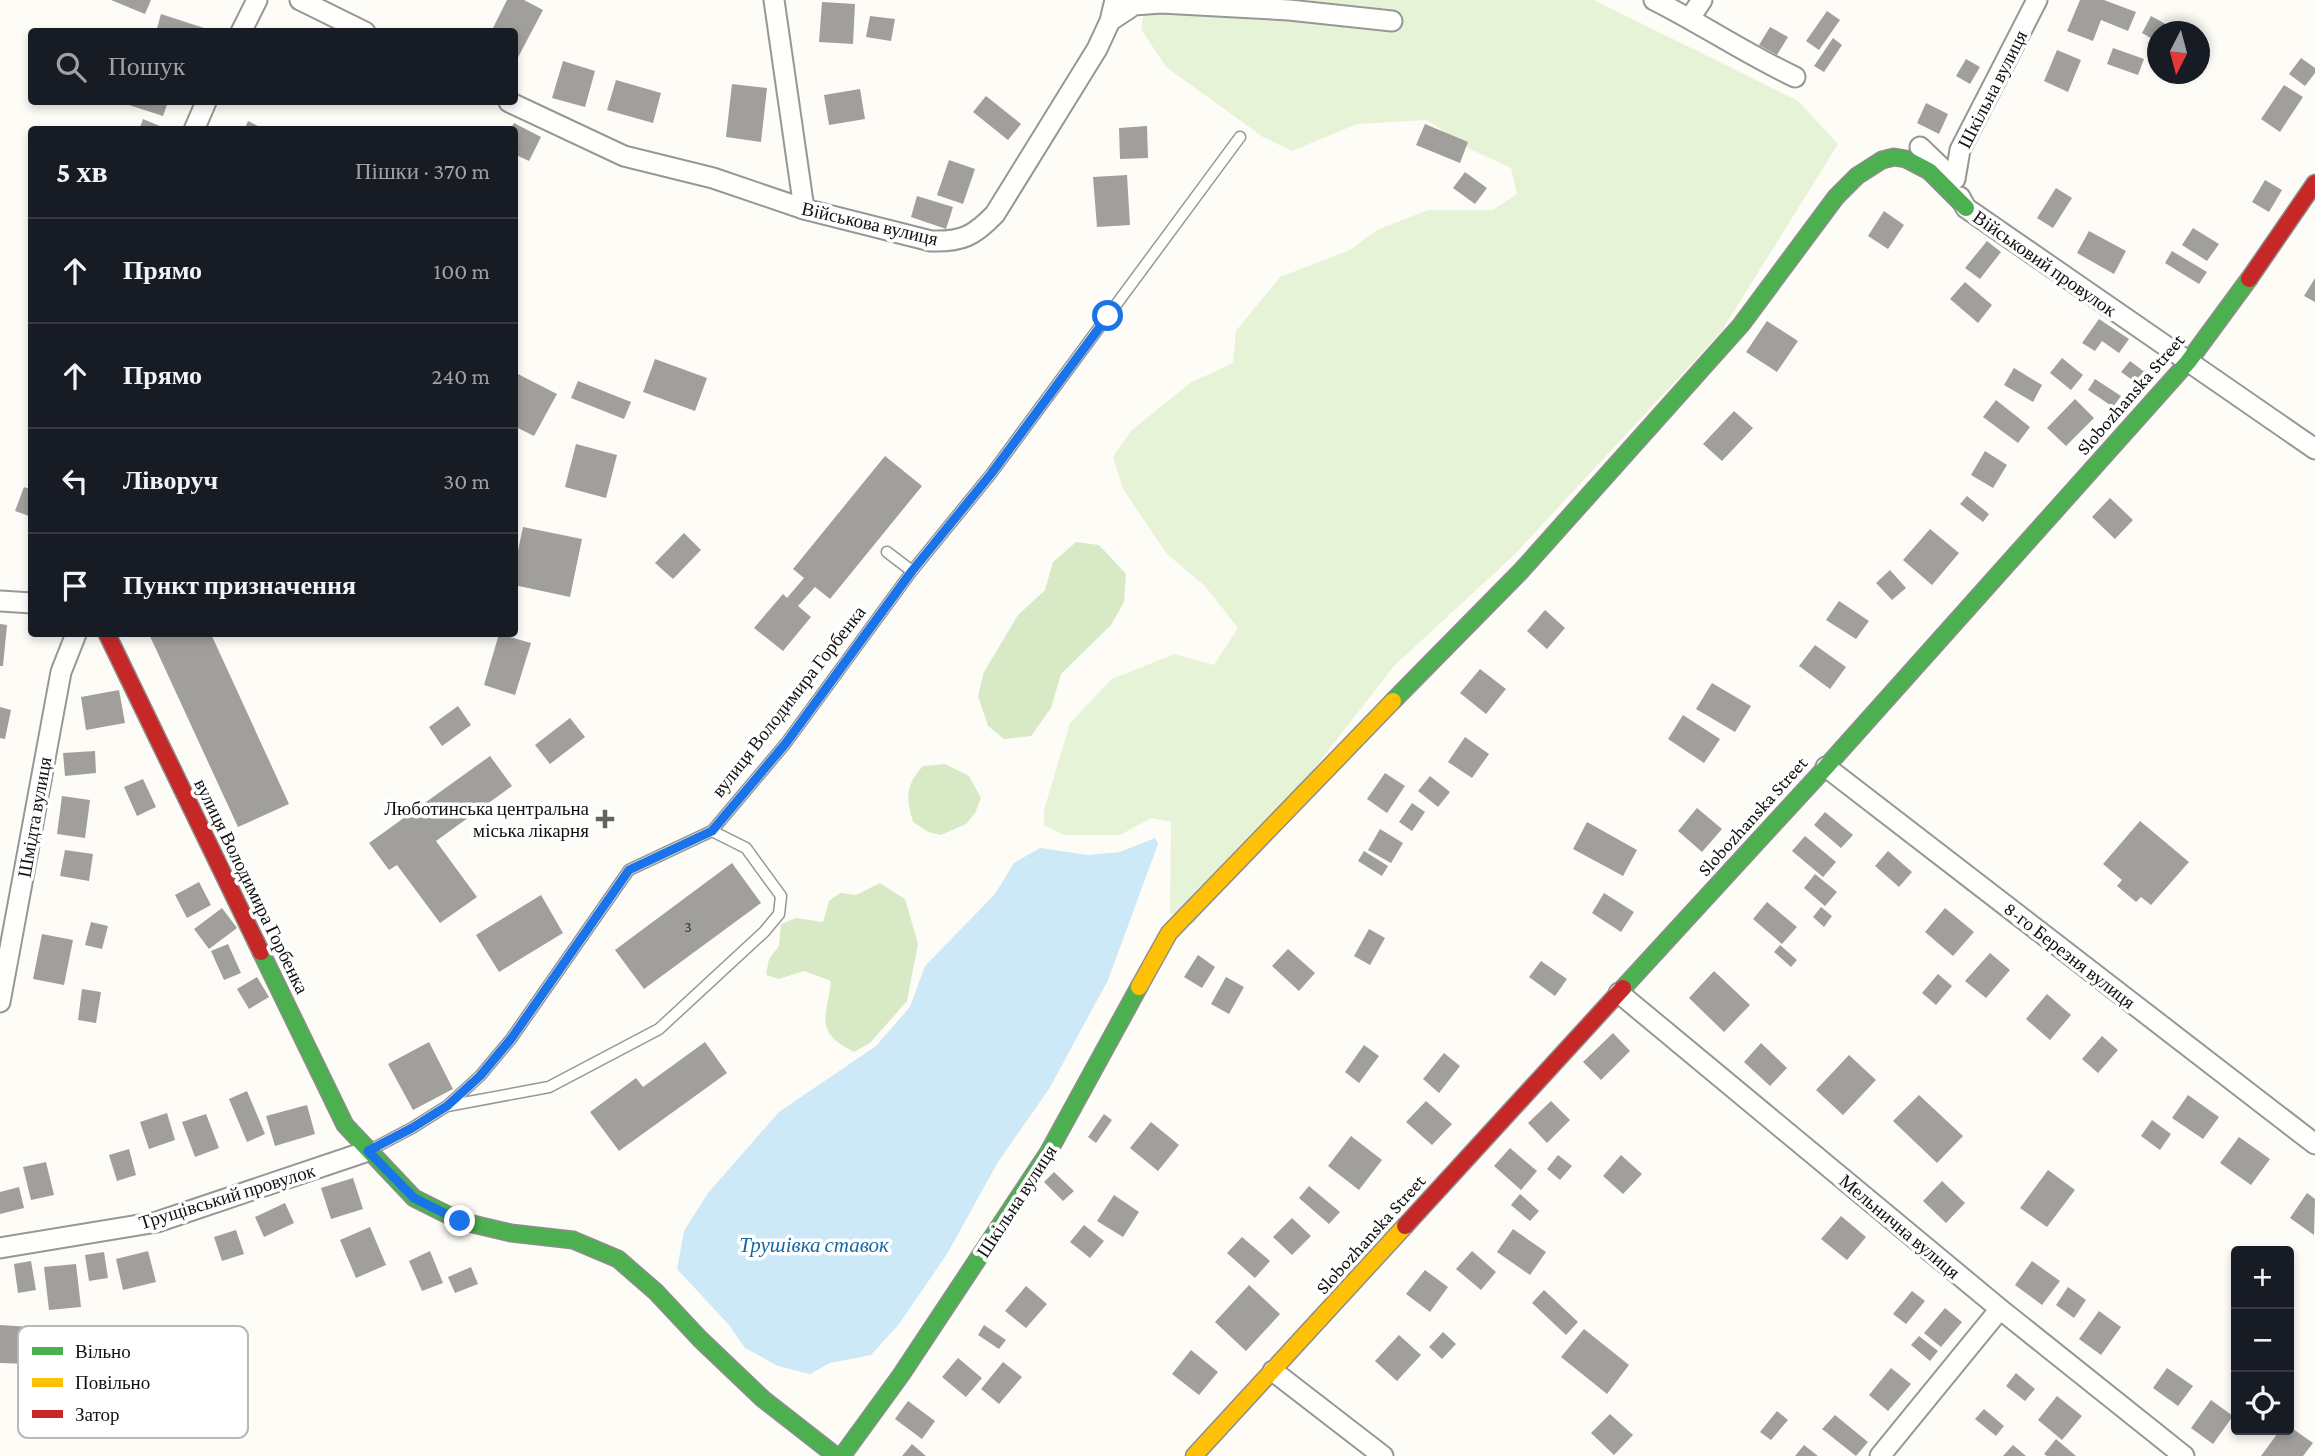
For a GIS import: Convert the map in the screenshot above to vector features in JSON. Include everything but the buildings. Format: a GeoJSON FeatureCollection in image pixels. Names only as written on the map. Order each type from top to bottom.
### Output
{"type":"FeatureCollection","features":[{"type":"Feature","properties":{"kind":"street"},"geometry":{"type":"LineString","coordinates":[[243,28],[257,0]]}},
{"type":"Feature","properties":{"kind":"street"},"geometry":{"type":"LineString","coordinates":[[300,0],[357,28]]}},
{"type":"Feature","properties":{"kind":"street"},"geometry":{"type":"LineString","coordinates":[[774,0],[804,209]]}},
{"type":"Feature","properties":{"kind":"street","name":"Військова вулиця"},"geometry":{"type":"LineString","coordinates":[[515,105],[624,156],[713,178],[804,209],[931,240],[950,242],[964,239],[995,214],[1097,49],[1110,21],[1115,0]]}},
{"type":"Feature","properties":{"kind":"street"},"geometry":{"type":"LineString","coordinates":[[1654,0],[1690,18],[1764,63],[1795,77]]}},
{"type":"Feature","properties":{"kind":"street"},"geometry":{"type":"LineString","coordinates":[[1690,18],[1702,0]]}},
{"type":"Feature","properties":{"kind":"street","name":"Шкільна вулиця"},"geometry":{"type":"LineString","coordinates":[[1955,179],[1960,150],[2037,0]]}},
{"type":"Feature","properties":{"kind":"street"},"geometry":{"type":"LineString","coordinates":[[1110,21],[1134,5],[1161,3],[1289,10],[1392,21]]}},
{"type":"Feature","properties":{"kind":"street"},"geometry":{"type":"LineString","coordinates":[[196,126],[205,105]]}},
{"type":"Feature","properties":{"kind":"street","name":"Військовий провулок"},"geometry":{"type":"LineString","coordinates":[[1920,147],[1955,179],[1957,191],[1966,208],[2315,449]]}},
{"type":"Feature","properties":{"kind":"street","name":"Шкільна вулиця"},"geometry":{"type":"LineString","coordinates":[[842,1456],[901,1375],[1048,1153],[1169,933],[1521,571],[1741,325],[1836,197],[1853,180],[1883,159],[1896,157],[1914,162],[1932,173],[1966,208]]}},
{"type":"Feature","properties":{"kind":"street","name":"Slobozhanska Street"},"geometry":{"type":"LineString","coordinates":[[1194,1456],[1826,767],[2188,362],[2315,183]]}},
{"type":"Feature","properties":{"kind":"street"},"geometry":{"type":"LineString","coordinates":[[0,601],[28,603]]}},
{"type":"Feature","properties":{"kind":"street","name":"Шмідта вулиця"},"geometry":{"type":"LineString","coordinates":[[0,1002],[61,672],[75,637]]}},
{"type":"Feature","properties":{"kind":"street","name":"вулиця Володимира Горбенка"},"geometry":{"type":"LineString","coordinates":[[108,637],[345,1125],[368,1151],[414,1198],[460,1221],[511,1233],[573,1240],[618,1259],[656,1292],[699,1339],[763,1399],[836,1456]]}},
{"type":"Feature","properties":{"kind":"street","name":"8-го Березня вулиця"},"geometry":{"type":"LineString","coordinates":[[1826,767],[2315,1144]]}},
{"type":"Feature","properties":{"kind":"street","name":"Мельнична вулиця"},"geometry":{"type":"LineString","coordinates":[[1619,993],[2000,1309],[2184,1456]]}},
{"type":"Feature","properties":{"kind":"street","name":"Трущівський провулок"},"geometry":{"type":"LineString","coordinates":[[0,1248],[157,1222],[368,1151]]}},
{"type":"Feature","properties":{"kind":"street"},"geometry":{"type":"LineString","coordinates":[[1880,1456],[2000,1309]]}},
{"type":"Feature","properties":{"kind":"street"},"geometry":{"type":"LineString","coordinates":[[1273,1371],[1383,1456]]}},
{"type":"Feature","properties":{"kind":"lane","name":"вулиця Володимира Горбенка"},"geometry":{"type":"LineString","coordinates":[[368,1151],[447,1106],[480,1076],[511,1039],[629,870],[712,831],[786,743],[912,571],[991,474],[1240,137]]}},
{"type":"Feature","properties":{"kind":"lane"},"geometry":{"type":"LineString","coordinates":[[887,552],[912,571]]}},
{"type":"Feature","properties":{"kind":"lane"},"geometry":{"type":"LineString","coordinates":[[447,1106],[550,1087],[659,1029],[764,932],[779,914],[781,896],[746,848],[712,831]]}},
{"type":"Feature","properties":{"kind":"green space"},"geometry":{"type":"Polygon","coordinates":[[[1146,0],[1594,0],[1798,101],[1838,144],[1721,332],[1515,554],[1394,666],[1193,924],[1170,913],[1171,822],[1151,818],[1120,835],[1064,835],[1044,825],[1044,810],[1070,723],[1112,679],[1174,654],[1214,665],[1238,628],[1205,586],[1167,554],[1123,489],[1113,457],[1131,431],[1190,383],[1233,363],[1236,331],[1280,277],[1350,250],[1377,230],[1428,210],[1493,210],[1517,194],[1511,168],[1470,149],[1427,120],[1357,124],[1292,151],[1263,137],[1166,67],[1141,29],[1146,0]]]}},
{"type":"Feature","properties":{"kind":"green space"},"geometry":{"type":"Polygon","coordinates":[[[1076,542],[1099,545],[1126,574],[1124,602],[1111,625],[1061,674],[1051,708],[1031,736],[1004,739],[988,726],[978,696],[984,672],[1018,615],[1045,590],[1053,562],[1076,542]]]}},
{"type":"Feature","properties":{"kind":"green space"},"geometry":{"type":"Polygon","coordinates":[[[945,764],[969,776],[981,798],[975,813],[966,824],[941,835],[928,832],[913,822],[909,792],[913,780],[923,766],[945,764]]]}},
{"type":"Feature","properties":{"kind":"green space"},"geometry":{"type":"Polygon","coordinates":[[[880,883],[905,899],[918,944],[907,1001],[870,1043],[854,1052],[841,1044],[828,1030],[826,1014],[831,981],[804,971],[779,979],[766,975],[769,959],[779,946],[781,924],[796,918],[823,922],[829,901],[840,893],[856,895],[880,883]]]}},
{"type":"Feature","properties":{"kind":"water","name":"Трушівка ставок"},"geometry":{"type":"Polygon","coordinates":[[[1155,838],[1158,844],[1108,980],[1049,1089],[998,1162],[947,1254],[899,1324],[871,1355],[830,1363],[810,1374],[778,1366],[745,1348],[729,1325],[677,1269],[684,1231],[708,1193],[779,1112],[876,1046],[910,1007],[925,966],[995,894],[1014,863],[1040,848],[1088,855],[1120,852],[1155,838]]]}},
{"type":"Feature","properties":{"kind":"traffic: fast"},"geometry":{"type":"LineString","coordinates":[[1393,701],[1521,571],[1741,325],[1836,197],[1857,176],[1882,160],[1894,157],[1906,159],[1929,171],[1966,208]]}},
{"type":"Feature","properties":{"kind":"traffic: fast"},"geometry":{"type":"LineString","coordinates":[[1623,988],[1826,767],[2188,362],[2249,279]]}},
{"type":"Feature","properties":{"kind":"traffic: fast"},"geometry":{"type":"LineString","coordinates":[[261,952],[345,1125],[414,1198],[460,1221],[511,1233],[573,1240],[618,1259],[656,1292],[700,1339],[763,1399],[836,1456]]}},
{"type":"Feature","properties":{"kind":"traffic: fast"},"geometry":{"type":"LineString","coordinates":[[842,1456],[901,1375],[1048,1153],[1139,987]]}},
{"type":"Feature","properties":{"kind":"traffic: slow"},"geometry":{"type":"LineString","coordinates":[[1139,987],[1169,933],[1393,701]]}},
{"type":"Feature","properties":{"kind":"traffic: slow"},"geometry":{"type":"LineString","coordinates":[[1194,1456],[1405,1226]]}},
{"type":"Feature","properties":{"kind":"traffic: jam"},"geometry":{"type":"LineString","coordinates":[[2249,279],[2315,183]]}},
{"type":"Feature","properties":{"kind":"traffic: jam"},"geometry":{"type":"LineString","coordinates":[[108,637],[261,952]]}},
{"type":"Feature","properties":{"kind":"traffic: jam"},"geometry":{"type":"LineString","coordinates":[[1405,1226],[1623,988]]}},
{"type":"Feature","properties":{"kind":"place","name":"Люботинська центральна міська лікарня"},"geometry":{"type":"Point","coordinates":[605,819]}},
{"type":"Feature","properties":{"kind":"route"},"geometry":{"type":"LineString","coordinates":[[460,1221],[414,1198],[368,1151],[447,1106],[480,1076],[511,1039],[629,870],[712,831],[786,743],[912,571],[991,474],[1108,316]]}}]}
